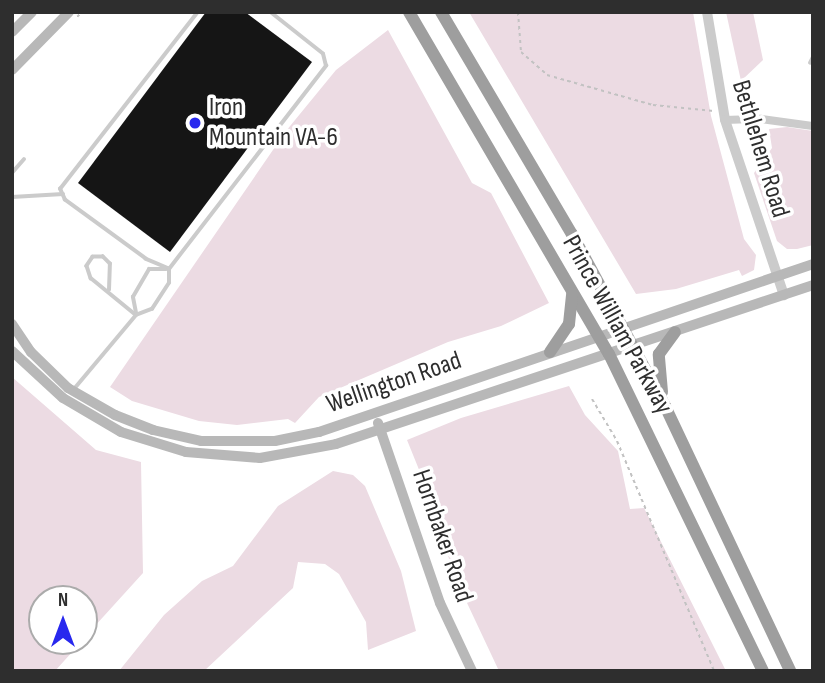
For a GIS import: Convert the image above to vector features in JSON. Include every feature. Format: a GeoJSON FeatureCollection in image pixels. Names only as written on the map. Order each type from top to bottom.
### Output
{"type":"FeatureCollection","features":[{"type":"Feature","properties":{"kind":"highway","name":"Prince William Parkway"},"geometry":{"type":"LineString","coordinates":[[410,12],[609,354],[763,671]]}},
{"type":"Feature","properties":{"kind":"highway","name":"Prince William Parkway"},"geometry":{"type":"LineString","coordinates":[[441,12],[665,406],[790,671]]}},
{"type":"Feature","properties":{"kind":"highway"},"geometry":{"type":"LineString","coordinates":[[550,352],[569,324],[571,286]]}},
{"type":"Feature","properties":{"kind":"highway"},"geometry":{"type":"LineString","coordinates":[[665,406],[657,364],[663,346],[676,331]]}},
{"type":"Feature","properties":{"kind":"main road"},"geometry":{"type":"LineString","coordinates":[[12,32],[32,12]]}},
{"type":"Feature","properties":{"kind":"main road"},"geometry":{"type":"LineString","coordinates":[[12,70],[69,12]]}},
{"type":"Feature","properties":{"kind":"main road","name":"Wellington Road"},"geometry":{"type":"LineString","coordinates":[[12,324],[39,361],[72,391],[134,424],[222,443],[296,438],[374,414],[598,335],[813,264]]}},
{"type":"Feature","properties":{"kind":"main road","name":"Wellington Road"},"geometry":{"type":"LineString","coordinates":[[12,351],[42,382],[82,411],[121,432],[186,452],[241,458],[284,455],[381,429],[813,285]]}},
{"type":"Feature","properties":{"kind":"main road","name":"Hornbaker Road"},"geometry":{"type":"LineString","coordinates":[[374,414],[440,603],[472,671]]}},
{"type":"Feature","properties":{"kind":"street","name":"Bethlehem Road"},"geometry":{"type":"LineString","coordinates":[[707,12],[724,116],[783,295]]}},
{"type":"Feature","properties":{"kind":"street"},"geometry":{"type":"LineString","coordinates":[[724,116],[813,126]]}},
{"type":"Feature","properties":{"kind":"lane"},"geometry":{"type":"LineString","coordinates":[[63,194],[63,179],[198,12]]}},
{"type":"Feature","properties":{"kind":"lane"},"geometry":{"type":"LineString","coordinates":[[72,391],[136,315],[152,309],[169,283],[169,269],[326,66],[323,54],[270,12]]}},
{"type":"Feature","properties":{"kind":"lane"},"geometry":{"type":"LineString","coordinates":[[810,63],[813,57]]}},
{"type":"Feature","properties":{"kind":"lane"},"geometry":{"type":"LineString","coordinates":[[12,173],[24,159]]}},
{"type":"Feature","properties":{"kind":"lane"},"geometry":{"type":"LineString","coordinates":[[12,197],[63,194],[146,259],[169,269]]}},
{"type":"Feature","properties":{"kind":"lane"},"geometry":{"type":"LineString","coordinates":[[109,290],[110,264],[103,257],[93,257],[87,266],[92,278],[136,315]]}},
{"type":"Feature","properties":{"kind":"lane"},"geometry":{"type":"LineString","coordinates":[[136,315],[133,297],[149,269],[169,269]]}},
{"type":"Feature","properties":{"kind":"path"},"geometry":{"type":"LineString","coordinates":[[517,12],[521,52],[547,75],[662,107],[724,116]]}},
{"type":"Feature","properties":{"kind":"path"},"geometry":{"type":"LineString","coordinates":[[592,399],[617,441],[714,671]]}},
{"type":"Feature","properties":{"kind":"shaded area"},"geometry":{"type":"Polygon","coordinates":[[[469,12],[693,12],[711,116],[744,239],[756,255],[754,270],[742,276],[739,270],[676,289],[636,294],[469,12]]]}},
{"type":"Feature","properties":{"kind":"shaded area"},"geometry":{"type":"Polygon","coordinates":[[[726,12],[753,12],[763,60],[741,81],[726,12]]]}},
{"type":"Feature","properties":{"kind":"shaded area"},"geometry":{"type":"Polygon","coordinates":[[[388,30],[472,183],[491,193],[549,303],[501,326],[448,342],[319,397],[295,423],[288,419],[237,425],[199,421],[132,401],[110,387],[286,131],[336,70],[388,30]]]}},
{"type":"Feature","properties":{"kind":"shaded area"},"geometry":{"type":"Polygon","coordinates":[[[787,127],[813,131],[813,245],[797,249],[787,249],[777,241],[754,173],[772,148],[769,129],[787,127]]]}},
{"type":"Feature","properties":{"kind":"shaded area"},"geometry":{"type":"Polygon","coordinates":[[[12,377],[96,450],[141,462],[143,573],[98,623],[98,585],[28,585],[28,655],[69,655],[55,671],[12,671],[12,377]]]}},
{"type":"Feature","properties":{"kind":"shaded area"},"geometry":{"type":"Polygon","coordinates":[[[569,386],[585,415],[618,451],[630,509],[644,508],[726,671],[499,671],[452,571],[439,519],[407,440],[461,418],[569,386]]]}},
{"type":"Feature","properties":{"kind":"shaded area"},"geometry":{"type":"Polygon","coordinates":[[[333,471],[353,475],[365,486],[401,571],[416,631],[368,650],[366,622],[339,574],[325,564],[298,562],[293,588],[204,671],[119,671],[164,615],[202,581],[233,566],[278,506],[333,471]]]}},
{"type":"Feature","properties":{"kind":"building","name":"Iron Mountain VA-6"},"geometry":{"type":"Polygon","coordinates":[[[206,12],[245,12],[312,62],[170,252],[78,183],[206,12]]]}},
{"type":"Feature","properties":{"kind":"place","name":"Iron Mountain VA-6"},"geometry":{"type":"Point","coordinates":[195,123]}}]}
